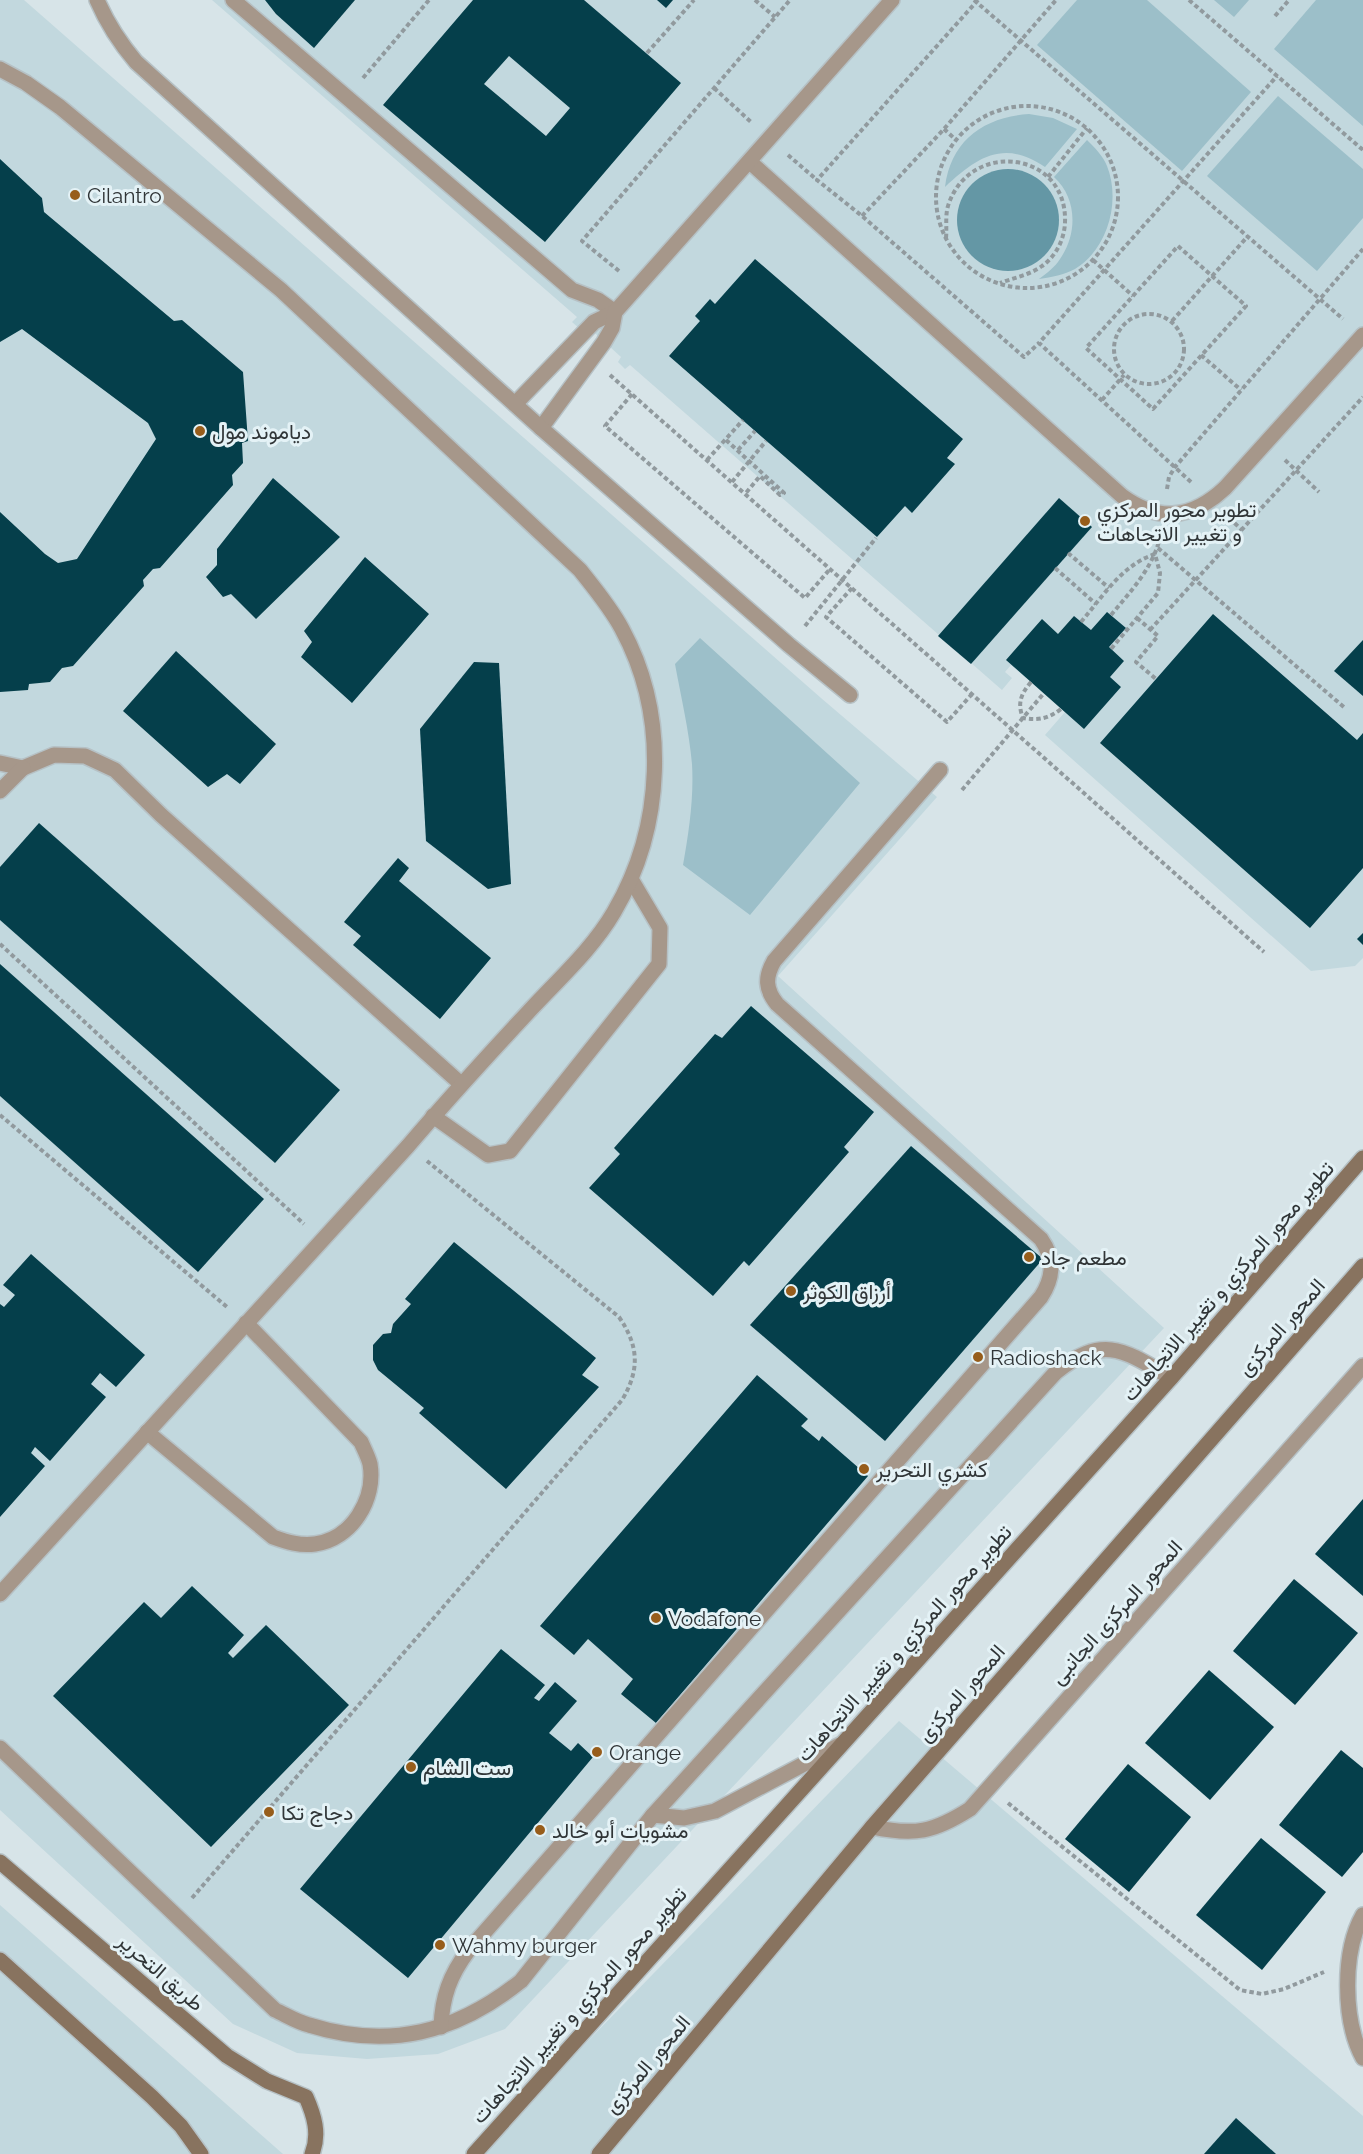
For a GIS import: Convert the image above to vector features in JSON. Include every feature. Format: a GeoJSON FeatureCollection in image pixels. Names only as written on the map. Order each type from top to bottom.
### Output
{"type":"FeatureCollection","features":[{"type":"Feature","properties":{"kind":"main road","name":"تطوير محور المركزي و تغيير الاتجاهات"},"geometry":{"type":"LineString","coordinates":[[474,2154],[1172,1378],[1363,1158]]}},
{"type":"Feature","properties":{"kind":"main road","name":"المحور المركزى"},"geometry":{"type":"LineString","coordinates":[[600,2154],[872,1827],[1363,1266]]}},
{"type":"Feature","properties":{"kind":"main road","name":"طريق التحرير"},"geometry":{"type":"LineString","coordinates":[[0,1862],[227,2056],[267,2081],[306,2097],[314,2114],[316,2132],[312,2154]]}},
{"type":"Feature","properties":{"kind":"main road"},"geometry":{"type":"LineString","coordinates":[[0,1960],[153,2097],[181,2126],[201,2154]]}},
{"type":"Feature","properties":{"kind":"street"},"geometry":{"type":"LineString","coordinates":[[96,0],[111,29],[136,62],[542,428],[789,645],[850,695]]}},
{"type":"Feature","properties":{"kind":"street"},"geometry":{"type":"LineString","coordinates":[[233,0],[572,290],[598,300],[615,312]]}},
{"type":"Feature","properties":{"kind":"street"},"geometry":{"type":"LineString","coordinates":[[515,404],[594,322],[615,312],[892,0]]}},
{"type":"Feature","properties":{"kind":"street"},"geometry":{"type":"LineString","coordinates":[[0,69],[34,88],[60,107],[281,290],[580,570],[603,598],[622,630],[637,664],[648,699],[654,735],[655,771],[652,808],[644,844],[615,912],[594,942],[461,1084],[408,1146],[0,1594]]}},
{"type":"Feature","properties":{"kind":"street"},"geometry":{"type":"LineString","coordinates":[[750,162],[1122,496],[1134,505],[1149,511],[1164,514],[1181,513],[1197,509],[1211,501],[1363,335]]}},
{"type":"Feature","properties":{"kind":"street"},"geometry":{"type":"LineString","coordinates":[[542,428],[609,335],[615,312]]}},
{"type":"Feature","properties":{"kind":"street"},"geometry":{"type":"LineString","coordinates":[[0,791],[23,768],[54,755],[85,756],[115,770],[161,815],[461,1084]]}},
{"type":"Feature","properties":{"kind":"street"},"geometry":{"type":"LineString","coordinates":[[0,764],[23,768]]}},
{"type":"Feature","properties":{"kind":"street"},"geometry":{"type":"LineString","coordinates":[[441,2027],[442,2006],[447,1987],[468,1951],[1018,1324],[1048,1286],[1052,1274],[1052,1261],[1041,1239],[777,1004],[770,995],[767,983],[768,971],[774,961],[940,770]]}},
{"type":"Feature","properties":{"kind":"street"},"geometry":{"type":"LineString","coordinates":[[433,1116],[488,1155],[510,1151],[659,964],[660,928],[631,879]]}},
{"type":"Feature","properties":{"kind":"street"},"geometry":{"type":"LineString","coordinates":[[147,1432],[273,1537],[294,1544],[316,1544],[337,1536],[354,1523],[366,1504],[371,1483],[370,1462],[361,1442],[246,1323]]}},
{"type":"Feature","properties":{"kind":"street"},"geometry":{"type":"LineString","coordinates":[[0,1748],[275,2010],[306,2025],[339,2034],[373,2037],[408,2035],[441,2027],[488,2006],[521,1982],[653,1815],[1056,1372],[1072,1360],[1091,1351],[1111,1349],[1131,1354],[1172,1378]]}},
{"type":"Feature","properties":{"kind":"street","name":"المحور المركزى الجانبى"},"geometry":{"type":"LineString","coordinates":[[872,1827],[898,1832],[924,1831],[949,1823],[970,1809],[1363,1366]]}},
{"type":"Feature","properties":{"kind":"street"},"geometry":{"type":"LineString","coordinates":[[653,1815],[684,1818],[715,1811],[840,1745]]}},
{"type":"Feature","properties":{"kind":"street"},"geometry":{"type":"LineString","coordinates":[[1363,1915],[1348,1962],[1348,2007],[1358,2050],[1363,2058]]}},
{"type":"Feature","properties":{"kind":"path"},"geometry":{"type":"LineString","coordinates":[[348,98],[429,0]]}},
{"type":"Feature","properties":{"kind":"path"},"geometry":{"type":"LineString","coordinates":[[647,53],[694,0]]}},
{"type":"Feature","properties":{"kind":"path"},"geometry":{"type":"LineString","coordinates":[[755,0],[776,17]]}},
{"type":"Feature","properties":{"kind":"path"},"geometry":{"type":"LineString","coordinates":[[638,287],[582,240],[790,0]]}},
{"type":"Feature","properties":{"kind":"path"},"geometry":{"type":"LineString","coordinates":[[862,216],[944,129],[1056,0]]}},
{"type":"Feature","properties":{"kind":"path"},"geometry":{"type":"LineString","coordinates":[[1189,0],[1363,150]]}},
{"type":"Feature","properties":{"kind":"path"},"geometry":{"type":"LineString","coordinates":[[1275,16],[1289,0]]}},
{"type":"Feature","properties":{"kind":"path"},"geometry":{"type":"LineString","coordinates":[[1277,76],[1182,180],[1039,343],[1024,357],[862,216],[817,180],[976,1],[1182,180],[1363,335]]}},
{"type":"Feature","properties":{"kind":"path"},"geometry":{"type":"LineString","coordinates":[[1027,106],[1059,112],[1087,128],[1108,154],[1114,169],[1119,201],[1111,233],[1093,260],[1065,280],[1032,288],[1015,288],[999,283],[983,277],[968,267],[946,240],[939,223],[936,206],[939,172],[956,140],[967,129],[987,116],[1011,107],[1027,106]]}},
{"type":"Feature","properties":{"kind":"path"},"geometry":{"type":"LineString","coordinates":[[1048,177],[1087,128]]}},
{"type":"Feature","properties":{"kind":"path"},"geometry":{"type":"LineString","coordinates":[[944,129],[956,140]]}},
{"type":"Feature","properties":{"kind":"path"},"geometry":{"type":"LineString","coordinates":[[946,240],[947,210],[952,196],[959,184],[970,174],[989,164],[1010,161],[1024,163],[1048,177],[1063,200],[1065,214],[1062,239],[1050,259],[1041,267],[999,283]]}},
{"type":"Feature","properties":{"kind":"path"},"geometry":{"type":"LineString","coordinates":[[1172,321],[1248,236]]}},
{"type":"Feature","properties":{"kind":"path"},"geometry":{"type":"LineString","coordinates":[[1178,246],[1212,276],[1245,306],[1153,409],[1086,348],[1178,246]]}},
{"type":"Feature","properties":{"kind":"path"},"geometry":{"type":"LineString","coordinates":[[1111,615],[1138,584],[1158,548],[1168,482],[1175,467],[1363,249]]}},
{"type":"Feature","properties":{"kind":"path"},"geometry":{"type":"LineString","coordinates":[[1093,260],[1133,296]]}},
{"type":"Feature","properties":{"kind":"path"},"geometry":{"type":"LineString","coordinates":[[1149,313],[1162,315],[1172,321],[1180,330],[1185,352],[1176,372],[1167,379],[1145,384],[1125,375],[1117,365],[1114,353],[1114,341],[1119,330],[1127,321],[1138,315],[1149,313]]}},
{"type":"Feature","properties":{"kind":"path"},"geometry":{"type":"LineString","coordinates":[[1039,343],[1242,530]]}},
{"type":"Feature","properties":{"kind":"path"},"geometry":{"type":"LineString","coordinates":[[1202,355],[1241,390]]}},
{"type":"Feature","properties":{"kind":"path"},"geometry":{"type":"LineString","coordinates":[[592,358],[1264,952]]}},
{"type":"Feature","properties":{"kind":"path"},"geometry":{"type":"LineString","coordinates":[[1102,400],[1125,375]]}},
{"type":"Feature","properties":{"kind":"path"},"geometry":{"type":"LineString","coordinates":[[632,394],[605,426],[805,598],[830,568]]}},
{"type":"Feature","properties":{"kind":"path"},"geometry":{"type":"LineString","coordinates":[[1150,630],[1363,397]]}},
{"type":"Feature","properties":{"kind":"path"},"geometry":{"type":"LineString","coordinates":[[707,460],[743,420]]}},
{"type":"Feature","properties":{"kind":"path"},"geometry":{"type":"LineString","coordinates":[[738,450],[755,431]]}},
{"type":"Feature","properties":{"kind":"path"},"geometry":{"type":"LineString","coordinates":[[726,440],[784,493],[780,495],[760,476],[745,494]]}},
{"type":"Feature","properties":{"kind":"path"},"geometry":{"type":"LineString","coordinates":[[732,482],[766,441]]}},
{"type":"Feature","properties":{"kind":"path"},"geometry":{"type":"LineString","coordinates":[[1301,475],[1319,492]]}},
{"type":"Feature","properties":{"kind":"path"},"geometry":{"type":"LineString","coordinates":[[825,602],[876,537]]}},
{"type":"Feature","properties":{"kind":"path"},"geometry":{"type":"LineString","coordinates":[[1158,548],[1345,708]]}},
{"type":"Feature","properties":{"kind":"path"},"geometry":{"type":"LineString","coordinates":[[1068,553],[1109,588]]}},
{"type":"Feature","properties":{"kind":"path"},"geometry":{"type":"LineString","coordinates":[[1081,622],[1130,566],[1155,554]]}},
{"type":"Feature","properties":{"kind":"path"},"geometry":{"type":"LineString","coordinates":[[1111,649],[1158,593],[1160,573],[1155,554]]}},
{"type":"Feature","properties":{"kind":"path"},"geometry":{"type":"LineString","coordinates":[[1055,568],[1096,604]]}},
{"type":"Feature","properties":{"kind":"path"},"geometry":{"type":"LineString","coordinates":[[852,588],[826,617],[947,722],[972,694]]}},
{"type":"Feature","properties":{"kind":"path"},"geometry":{"type":"LineString","coordinates":[[1137,618],[1158,636],[1136,662],[1156,679]]}},
{"type":"Feature","properties":{"kind":"path"},"geometry":{"type":"LineString","coordinates":[[1023,718],[1019,703],[1020,696],[1031,682]]}},
{"type":"Feature","properties":{"kind":"path"},"geometry":{"type":"LineString","coordinates":[[962,790],[1044,693]]}},
{"type":"Feature","properties":{"kind":"path"},"geometry":{"type":"LineString","coordinates":[[1023,718],[1046,718],[1061,709]]}},
{"type":"Feature","properties":{"kind":"path"},"geometry":{"type":"LineString","coordinates":[[0,944],[322,1240]]}},
{"type":"Feature","properties":{"kind":"path"},"geometry":{"type":"LineString","coordinates":[[0,1114],[246,1323]]}},
{"type":"Feature","properties":{"kind":"path"},"geometry":{"type":"LineString","coordinates":[[176,1917],[622,1400],[634,1372],[633,1343],[619,1317],[408,1146]]}},
{"type":"Feature","properties":{"kind":"path"},"geometry":{"type":"LineString","coordinates":[[989,1788],[1240,1989],[1262,1994],[1284,1989],[1348,1962]]}},
{"type":"Feature","properties":{"kind":"shaded area"},"geometry":{"type":"Polygon","coordinates":[[[0,0],[24,0],[937,797],[778,976],[1164,1328],[505,2029],[438,2054],[367,2059],[297,2053],[233,2024],[0,1810],[0,0]]]}},
{"type":"Feature","properties":{"kind":"shaded area","name":"تطوير محور المركزي و تغيير الاتجاهات"},"geometry":{"type":"Polygon","coordinates":[[[212,0],[1363,0],[1363,958],[1355,966],[1311,971],[1045,735],[1065,712],[1011,665],[1005,672],[1012,678],[1002,690],[630,365],[625,369],[618,362],[621,357],[586,325],[581,330],[572,322],[577,317],[212,0]]]}},
{"type":"Feature","properties":{"kind":"shaded area"},"geometry":{"type":"Polygon","coordinates":[[[1077,0],[1147,0],[1251,92],[1182,171],[1037,45],[1077,0]]]}},
{"type":"Feature","properties":{"kind":"shaded area"},"geometry":{"type":"Polygon","coordinates":[[[1214,0],[1249,0],[1234,17],[1214,0]]]}},
{"type":"Feature","properties":{"kind":"shaded area"},"geometry":{"type":"Polygon","coordinates":[[[1316,0],[1363,0],[1363,126],[1274,49],[1316,0]]]}},
{"type":"Feature","properties":{"kind":"shaded area"},"geometry":{"type":"Polygon","coordinates":[[[1278,96],[1363,169],[1363,218],[1317,271],[1207,176],[1278,96]]]}},
{"type":"Feature","properties":{"kind":"shaded area"},"geometry":{"type":"Polygon","coordinates":[[[1029,114],[1053,118],[1077,129],[1045,167],[1017,154],[992,155],[968,167],[945,187],[948,170],[954,156],[972,134],[998,120],[1029,114]]]}},
{"type":"Feature","properties":{"kind":"shaded area"},"geometry":{"type":"Polygon","coordinates":[[[1087,140],[1103,159],[1111,180],[1113,194],[1109,223],[1096,249],[1075,269],[1053,277],[1039,279],[1060,259],[1066,249],[1072,227],[1071,205],[1062,185],[1054,177],[1087,140]]]}},
{"type":"Feature","properties":{"kind":"shaded area"},"geometry":{"type":"Polygon","coordinates":[[[1008,169],[1028,173],[1044,184],[1055,200],[1059,220],[1055,240],[1044,256],[1028,267],[1008,271],[988,267],[972,256],[961,240],[957,220],[961,200],[972,184],[988,173],[1008,169]]]}},
{"type":"Feature","properties":{"kind":"shaded area"},"geometry":{"type":"Polygon","coordinates":[[[700,638],[860,783],[750,915],[683,865],[690,814],[692,764],[675,664],[700,638]]]}},
{"type":"Feature","properties":{"kind":"shaded area"},"geometry":{"type":"Polygon","coordinates":[[[899,1721],[1363,2116],[1363,2154],[478,2154],[899,1721]]]}},
{"type":"Feature","properties":{"kind":"shaded area"},"geometry":{"type":"Polygon","coordinates":[[[0,1905],[283,2154],[0,2154],[0,1905]]]}},
{"type":"Feature","properties":{"kind":"building"},"geometry":{"type":"Polygon","coordinates":[[[265,0],[355,0],[314,48],[276,14],[265,0]]]}},
{"type":"Feature","properties":{"kind":"building"},"geometry":{"type":"Polygon","coordinates":[[[473,0],[584,0],[681,83],[545,242],[383,105],[473,0]],[[509,56],[484,84],[546,136],[570,108],[509,56]]]}},
{"type":"Feature","properties":{"kind":"building"},"geometry":{"type":"Polygon","coordinates":[[[657,0],[673,0],[666,8],[657,0]]]}},
{"type":"Feature","properties":{"kind":"building","name":"دياموند مول"},"geometry":{"type":"Polygon","coordinates":[[[0,159],[42,198],[44,212],[174,321],[182,320],[243,372],[248,441],[242,443],[243,463],[232,475],[233,485],[160,568],[153,569],[143,580],[144,586],[73,666],[62,668],[50,682],[29,684],[28,690],[0,692],[0,512],[45,554],[58,563],[77,559],[156,439],[148,423],[22,329],[0,342],[0,159]]]}},
{"type":"Feature","properties":{"kind":"building"},"geometry":{"type":"Polygon","coordinates":[[[755,259],[963,439],[947,458],[955,464],[912,513],[905,506],[877,537],[669,356],[700,321],[695,316],[710,299],[715,304],[755,259]]]}},
{"type":"Feature","properties":{"kind":"building"},"geometry":{"type":"Polygon","coordinates":[[[273,478],[340,537],[256,619],[231,594],[223,597],[206,577],[217,565],[217,549],[273,478]]]}},
{"type":"Feature","properties":{"kind":"building"},"geometry":{"type":"Polygon","coordinates":[[[1059,498],[1092,527],[971,664],[938,636],[1059,498]]]}},
{"type":"Feature","properties":{"kind":"building"},"geometry":{"type":"Polygon","coordinates":[[[365,557],[429,614],[352,703],[301,657],[312,642],[304,631],[365,557]]]}},
{"type":"Feature","properties":{"kind":"building"},"geometry":{"type":"Polygon","coordinates":[[[1107,612],[1126,628],[1109,647],[1124,661],[1110,677],[1121,687],[1084,729],[1006,660],[1042,619],[1058,634],[1074,616],[1091,630],[1107,612]]]}},
{"type":"Feature","properties":{"kind":"building"},"geometry":{"type":"Polygon","coordinates":[[[1213,614],[1357,740],[1363,733],[1363,868],[1310,928],[1100,743],[1213,614]]]}},
{"type":"Feature","properties":{"kind":"building"},"geometry":{"type":"Polygon","coordinates":[[[1363,640],[1363,696],[1334,671],[1363,640]]]}},
{"type":"Feature","properties":{"kind":"building"},"geometry":{"type":"Polygon","coordinates":[[[176,651],[276,744],[240,784],[227,774],[208,787],[123,711],[176,651]]]}},
{"type":"Feature","properties":{"kind":"building"},"geometry":{"type":"Polygon","coordinates":[[[474,662],[499,663],[511,884],[488,889],[426,841],[420,729],[474,662]]]}},
{"type":"Feature","properties":{"kind":"building"},"geometry":{"type":"Polygon","coordinates":[[[39,823],[340,1090],[275,1163],[0,920],[0,867],[39,823]]]}},
{"type":"Feature","properties":{"kind":"building"},"geometry":{"type":"Polygon","coordinates":[[[398,858],[409,868],[399,881],[491,958],[440,1019],[353,945],[361,936],[344,922],[398,858]]]}},
{"type":"Feature","properties":{"kind":"building"},"geometry":{"type":"Polygon","coordinates":[[[1363,933],[1363,945],[1357,939],[1363,933]]]}},
{"type":"Feature","properties":{"kind":"building"},"geometry":{"type":"Polygon","coordinates":[[[0,964],[264,1199],[198,1272],[0,1096],[0,964]]]}},
{"type":"Feature","properties":{"kind":"building"},"geometry":{"type":"Polygon","coordinates":[[[751,1006],[874,1112],[844,1147],[849,1152],[749,1266],[744,1261],[713,1296],[589,1188],[620,1154],[614,1148],[715,1034],[722,1038],[751,1006]]]}},
{"type":"Feature","properties":{"kind":"building"},"geometry":{"type":"Polygon","coordinates":[[[911,1146],[1043,1259],[885,1441],[750,1325],[911,1146]]]}},
{"type":"Feature","properties":{"kind":"building"},"geometry":{"type":"Polygon","coordinates":[[[454,1242],[596,1358],[582,1375],[599,1387],[506,1489],[419,1413],[424,1408],[378,1370],[373,1360],[373,1345],[383,1334],[391,1333],[393,1324],[411,1304],[405,1299],[454,1242]]]}},
{"type":"Feature","properties":{"kind":"building"},"geometry":{"type":"Polygon","coordinates":[[[31,1254],[145,1355],[116,1387],[100,1373],[91,1384],[106,1397],[50,1461],[35,1447],[31,1453],[45,1466],[0,1517],[0,1304],[4,1307],[15,1295],[3,1285],[31,1254]]]}},
{"type":"Feature","properties":{"kind":"building"},"geometry":{"type":"Polygon","coordinates":[[[757,1375],[808,1419],[801,1426],[819,1441],[822,1436],[868,1476],[656,1723],[621,1694],[633,1679],[588,1639],[574,1655],[540,1626],[757,1375]]]}},
{"type":"Feature","properties":{"kind":"building"},"geometry":{"type":"Polygon","coordinates":[[[1363,1499],[1363,1596],[1315,1554],[1363,1499]]]}},
{"type":"Feature","properties":{"kind":"building"},"geometry":{"type":"Polygon","coordinates":[[[1294,1579],[1358,1633],[1295,1705],[1233,1651],[1294,1579]]]}},
{"type":"Feature","properties":{"kind":"building"},"geometry":{"type":"Polygon","coordinates":[[[192,1586],[244,1635],[228,1653],[233,1658],[266,1625],[349,1705],[211,1847],[53,1696],[144,1602],[161,1618],[192,1586]]]}},
{"type":"Feature","properties":{"kind":"building"},"geometry":{"type":"Polygon","coordinates":[[[501,1649],[545,1685],[534,1698],[539,1701],[555,1682],[577,1701],[549,1733],[571,1751],[578,1743],[593,1757],[408,1978],[300,1889],[501,1649]]]}},
{"type":"Feature","properties":{"kind":"building"},"geometry":{"type":"Polygon","coordinates":[[[1209,1670],[1274,1727],[1210,1800],[1145,1743],[1209,1670]]]}},
{"type":"Feature","properties":{"kind":"building"},"geometry":{"type":"Polygon","coordinates":[[[1341,1750],[1363,1768],[1363,1852],[1342,1877],[1279,1825],[1341,1750]]]}},
{"type":"Feature","properties":{"kind":"building"},"geometry":{"type":"Polygon","coordinates":[[[1128,1764],[1191,1817],[1129,1892],[1065,1839],[1128,1764]]]}},
{"type":"Feature","properties":{"kind":"building"},"geometry":{"type":"Polygon","coordinates":[[[1261,1838],[1326,1892],[1262,1970],[1196,1915],[1261,1838]]]}},
{"type":"Feature","properties":{"kind":"building"},"geometry":{"type":"Polygon","coordinates":[[[1236,2118],[1276,2154],[1204,2154],[1236,2118]]]}},
{"type":"Feature","properties":{"kind":"place","name":"Cilantro"},"geometry":{"type":"Point","coordinates":[75,195]}},
{"type":"Feature","properties":{"kind":"place","name":"دياموند مول"},"geometry":{"type":"Point","coordinates":[200,431]}},
{"type":"Feature","properties":{"kind":"place","name":"تطوير محور المركزي و تغيير الاتجاهات"},"geometry":{"type":"Point","coordinates":[1085,521]}},
{"type":"Feature","properties":{"kind":"place","name":"مطعم جاد"},"geometry":{"type":"Point","coordinates":[1029,1257]}},
{"type":"Feature","properties":{"kind":"place","name":"أرزاق الكوثر"},"geometry":{"type":"Point","coordinates":[791,1291]}},
{"type":"Feature","properties":{"kind":"place","name":"Radioshack"},"geometry":{"type":"Point","coordinates":[978,1357]}},
{"type":"Feature","properties":{"kind":"place","name":"كشري التحرير"},"geometry":{"type":"Point","coordinates":[864,1469]}},
{"type":"Feature","properties":{"kind":"place","name":"Vodafone"},"geometry":{"type":"Point","coordinates":[656,1618]}},
{"type":"Feature","properties":{"kind":"place","name":"Orange"},"geometry":{"type":"Point","coordinates":[597,1752]}},
{"type":"Feature","properties":{"kind":"place","name":"ست الشام"},"geometry":{"type":"Point","coordinates":[411,1767]}},
{"type":"Feature","properties":{"kind":"place","name":"دجاج تكا"},"geometry":{"type":"Point","coordinates":[269,1812]}},
{"type":"Feature","properties":{"kind":"place","name":"مشويات أبو خالد"},"geometry":{"type":"Point","coordinates":[540,1830]}},
{"type":"Feature","properties":{"kind":"place","name":"Wahmy burger"},"geometry":{"type":"Point","coordinates":[440,1945]}}]}
